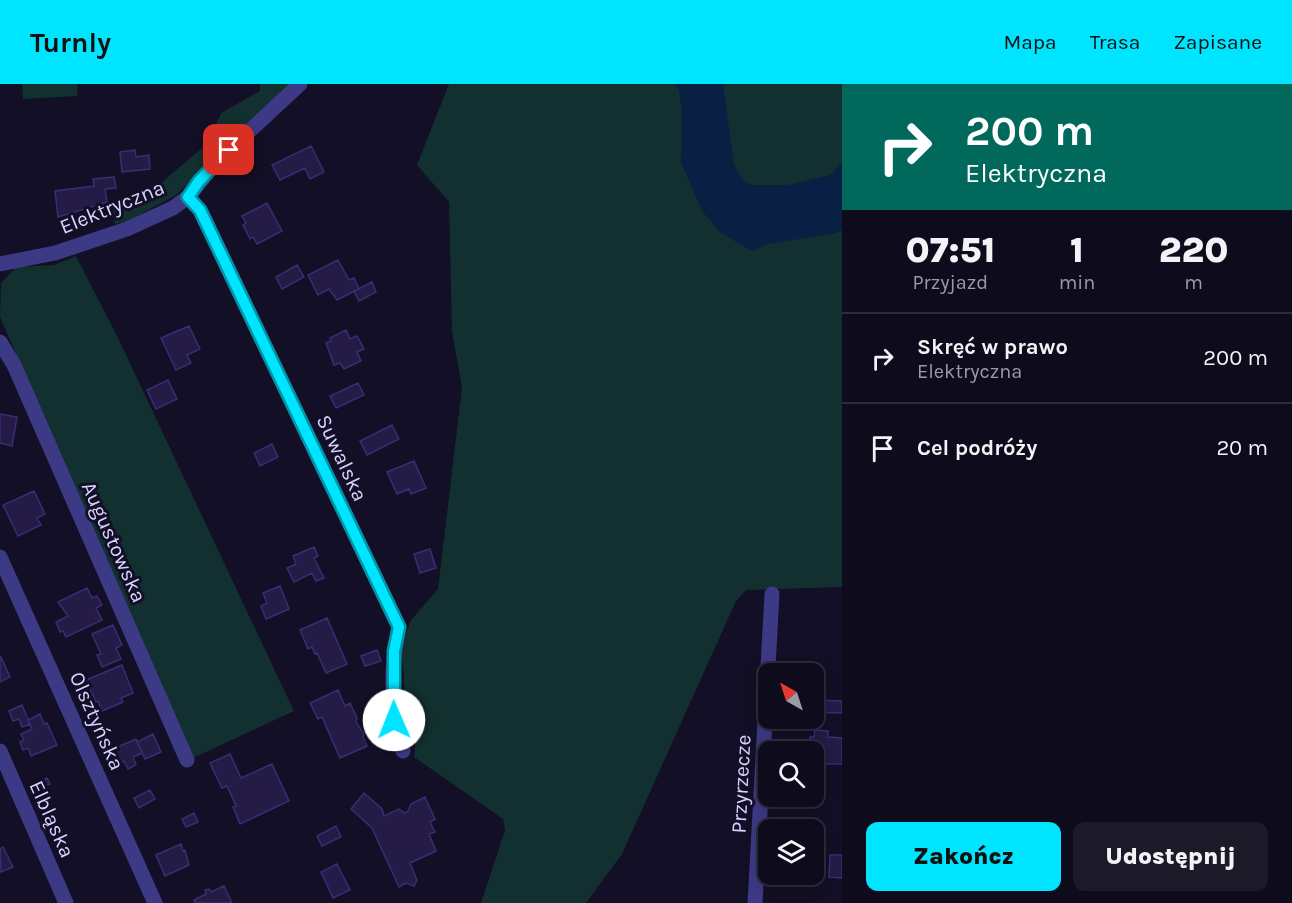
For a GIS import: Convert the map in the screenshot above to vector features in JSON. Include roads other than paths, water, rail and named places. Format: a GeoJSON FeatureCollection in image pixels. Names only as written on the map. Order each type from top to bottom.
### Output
{"type":"FeatureCollection","features":[{"type":"Feature","properties":{"kind":"street","name":"Elektryczna"},"geometry":{"type":"LineString","coordinates":[[0,264],[55,253],[127,229],[163,214],[188,197],[215,163],[300,84]]}},
{"type":"Feature","properties":{"kind":"street","name":"Suwalska"},"geometry":{"type":"LineString","coordinates":[[188,197],[200,210],[399,627],[394,651],[393,700],[394,720],[403,751]]}},
{"type":"Feature","properties":{"kind":"street","name":"Augustowska"},"geometry":{"type":"LineString","coordinates":[[0,342],[14,365],[187,760]]}},
{"type":"Feature","properties":{"kind":"street","name":"Olsztyńska"},"geometry":{"type":"LineString","coordinates":[[0,557],[155,903]]}},
{"type":"Feature","properties":{"kind":"street","name":"Przyrzecze"},"geometry":{"type":"LineString","coordinates":[[756,903],[772,594]]}},
{"type":"Feature","properties":{"kind":"street","name":"Elbląska"},"geometry":{"type":"LineString","coordinates":[[0,751],[66,903]]}},
{"type":"Feature","properties":{"kind":"water"},"geometry":{"type":"Polygon","coordinates":[[[675,84],[723,84],[734,165],[741,178],[750,185],[788,185],[830,175],[842,163],[842,230],[836,233],[768,244],[752,251],[721,233],[702,211],[681,162],[682,112],[679,90],[675,84]]]}}]}
